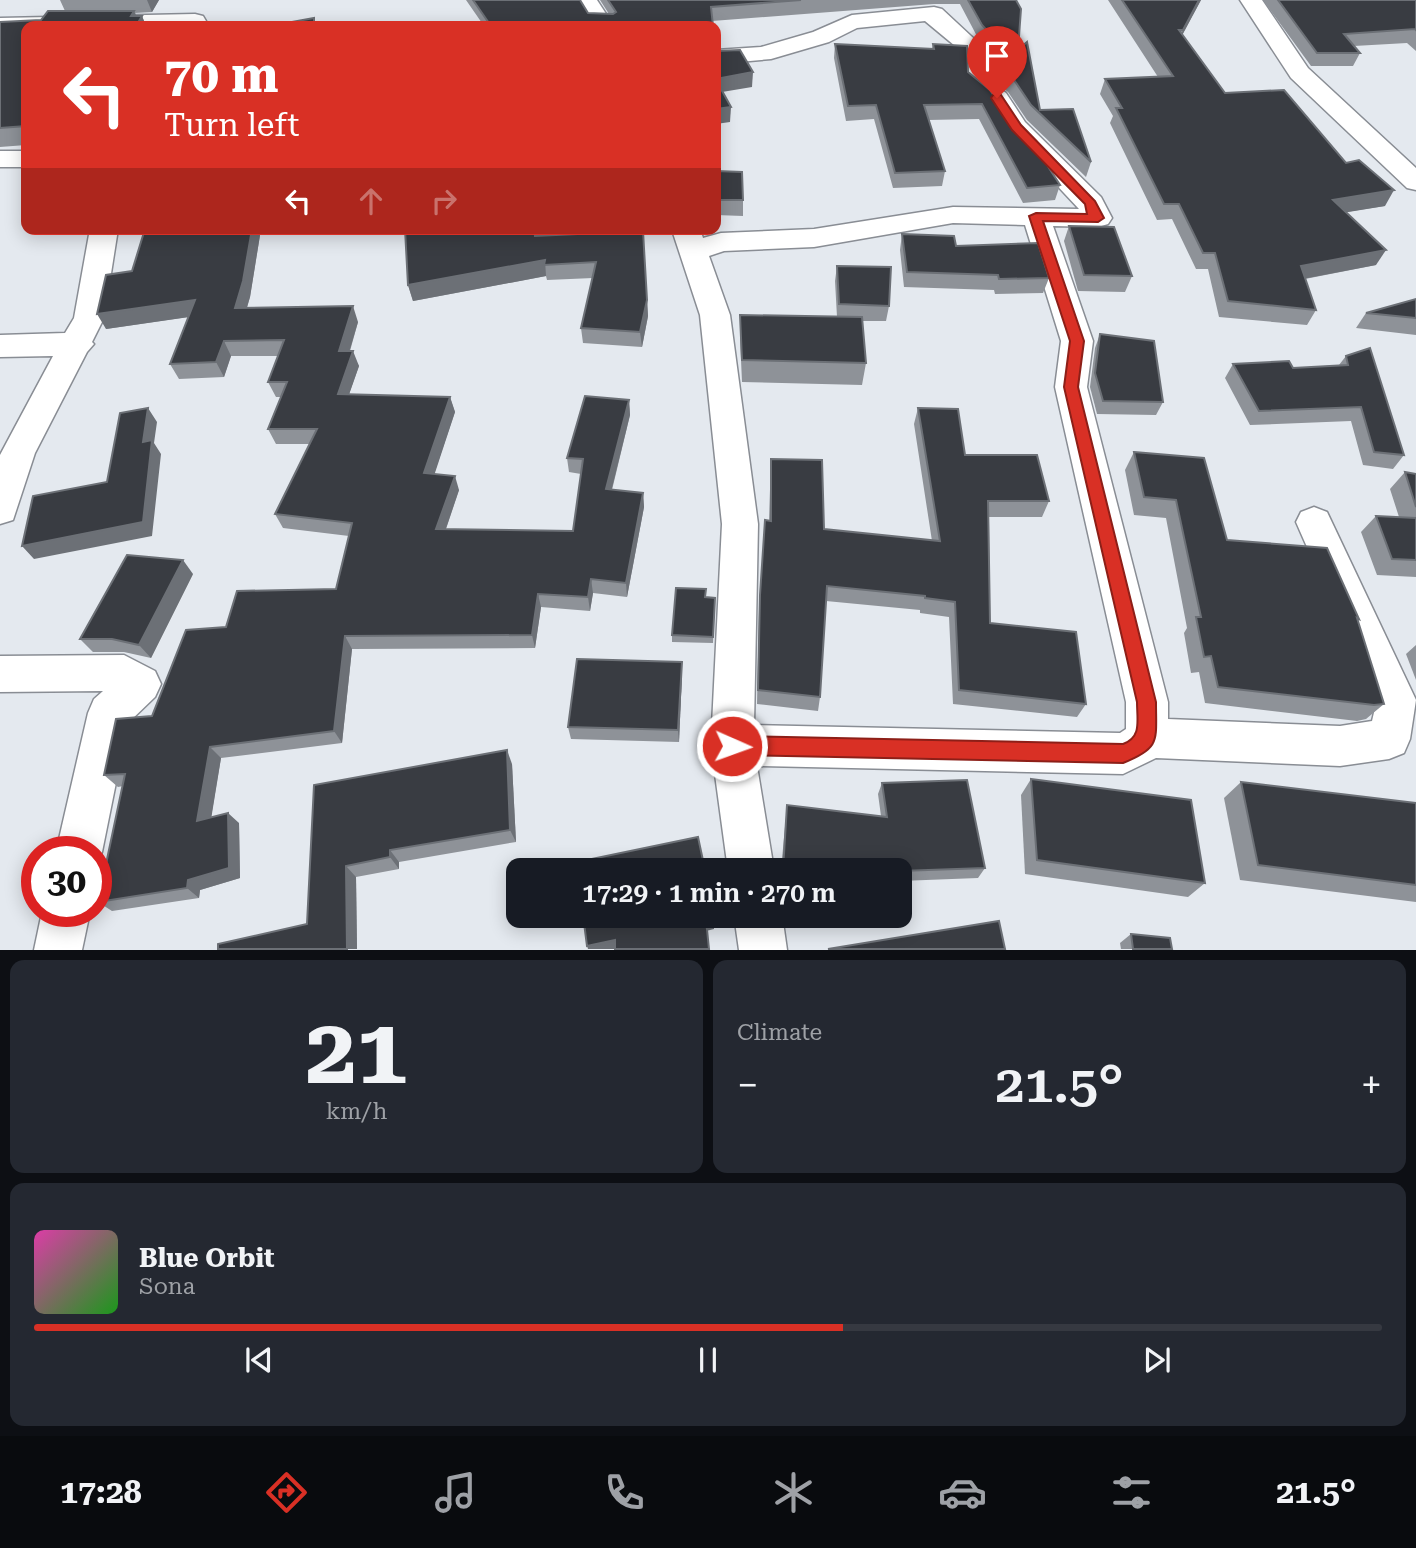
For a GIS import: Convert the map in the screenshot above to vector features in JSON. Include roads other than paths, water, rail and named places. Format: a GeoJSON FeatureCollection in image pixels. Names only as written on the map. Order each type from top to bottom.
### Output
{"type":"FeatureCollection","features":[{"type":"Feature","properties":{"kind":"street"},"geometry":{"type":"LineString","coordinates":[[586,0],[600,21]]}},
{"type":"Feature","properties":{"kind":"street"},"geometry":{"type":"LineString","coordinates":[[1251,0],[1298,74],[1416,182]]}},
{"type":"Feature","properties":{"kind":"street"},"geometry":{"type":"LineString","coordinates":[[721,57],[763,54],[821,37],[852,22],[935,7]]}},
{"type":"Feature","properties":{"kind":"street"},"geometry":{"type":"LineString","coordinates":[[749,858],[732,746],[740,524],[715,315],[690,240],[721,242],[814,238],[953,215],[1098,218],[1094,216],[1091,203],[1016,127],[997,98],[979,85],[977,54],[967,42],[931,15],[935,7]]}},
{"type":"Feature","properties":{"kind":"street"},"geometry":{"type":"LineString","coordinates":[[87,21],[196,16]]}},
{"type":"Feature","properties":{"kind":"street"},"geometry":{"type":"LineString","coordinates":[[0,25],[21,24]]}},
{"type":"Feature","properties":{"kind":"street"},"geometry":{"type":"LineString","coordinates":[[0,159],[21,159]]}},
{"type":"Feature","properties":{"kind":"street"},"geometry":{"type":"LineString","coordinates":[[732,746],[1123,754],[1139,747],[1146,738],[1147,702],[1071,387],[1077,341],[1036,216]]}},
{"type":"Feature","properties":{"kind":"street"},"geometry":{"type":"LineString","coordinates":[[0,510],[18,453],[78,344],[89,318],[103,235]]}},
{"type":"Feature","properties":{"kind":"street"},"geometry":{"type":"LineString","coordinates":[[0,346],[78,344]]}},
{"type":"Feature","properties":{"kind":"street"},"geometry":{"type":"LineString","coordinates":[[1146,738],[1340,746],[1389,739],[1397,704],[1314,522]]}},
{"type":"Feature","properties":{"kind":"street"},"geometry":{"type":"LineString","coordinates":[[0,674],[124,673],[141,684],[109,713],[82,836]]}},
{"type":"Feature","properties":{"kind":"street"},"geometry":{"type":"LineString","coordinates":[[58,950],[63,927]]}},
{"type":"Feature","properties":{"kind":"street"},"geometry":{"type":"LineString","coordinates":[[760,928],[763,950]]}}]}
